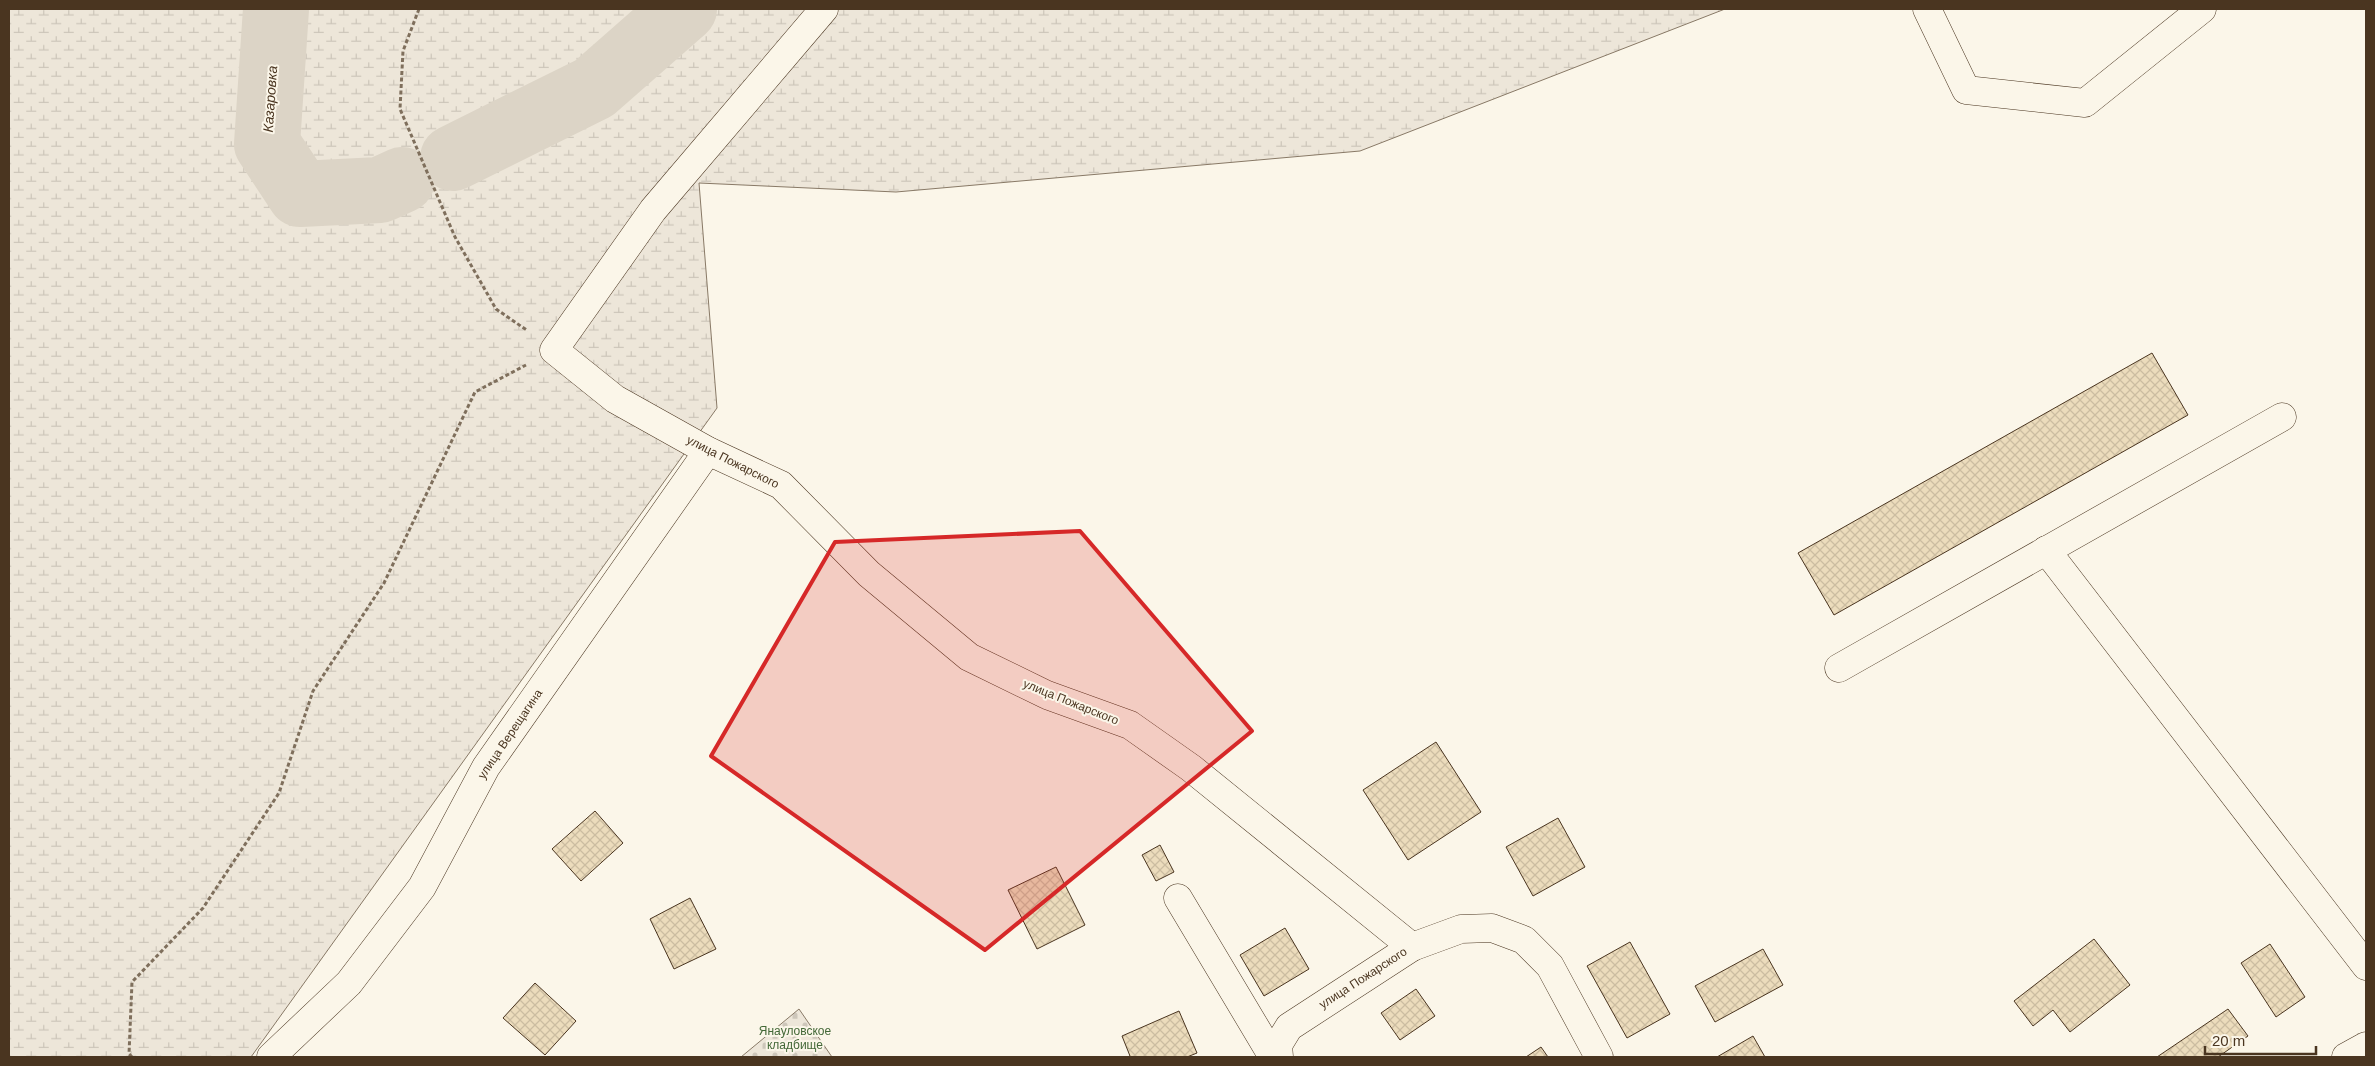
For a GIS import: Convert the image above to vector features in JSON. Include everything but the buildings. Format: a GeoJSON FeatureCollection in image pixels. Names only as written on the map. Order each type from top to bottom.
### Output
{"type":"FeatureCollection","features":[{"type":"Feature","properties":{"kind":"street"},"geometry":{"type":"LineString","coordinates":[[554,350],[652,210],[824,9]]}},
{"type":"Feature","properties":{"kind":"street"},"geometry":{"type":"LineString","coordinates":[[1927,9],[1966,90],[2085,102],[2202,9]]}},
{"type":"Feature","properties":{"kind":"street","name":"улица Пожарского"},"geometry":{"type":"LineString","coordinates":[[554,350],[615,399],[708,451],[781,485],[869,574],[969,657],[1047,695],[1130,725],[1191,768],[1412,947],[1289,1027],[1278,1045],[1279,1057]]}},
{"type":"Feature","properties":{"kind":"street"},"geometry":{"type":"LineString","coordinates":[[1840,668],[2282,417]]}},
{"type":"Feature","properties":{"kind":"street","name":"улица Верещагина"},"geometry":{"type":"LineString","coordinates":[[271,1057],[349,983],[422,887],[486,768],[708,451]]}},
{"type":"Feature","properties":{"kind":"street"},"geometry":{"type":"LineString","coordinates":[[2046,550],[2366,966]]}},
{"type":"Feature","properties":{"kind":"street"},"geometry":{"type":"LineString","coordinates":[[1178,898],[1273,1057]]}},
{"type":"Feature","properties":{"kind":"street"},"geometry":{"type":"LineString","coordinates":[[1412,947],[1461,929],[1492,928],[1524,940],[1550,966],[1599,1057]]}},
{"type":"Feature","properties":{"kind":"street"},"geometry":{"type":"LineString","coordinates":[[2346,1057],[2366,1046]]}},
{"type":"Feature","properties":{"kind":"path"},"geometry":{"type":"LineString","coordinates":[[132,1057],[130,1054],[132,982],[203,908],[279,793],[313,692],[384,583],[474,392],[554,350],[496,309],[455,237],[400,109],[403,51],[419,9]]}},
{"type":"Feature","properties":{"kind":"highlighted area"},"geometry":{"type":"Polygon","coordinates":[[[1080,531],[1252,731],[985,950],[711,756],[835,542],[1080,531]]]}},
{"type":"Feature","properties":{"kind":"green space"},"geometry":{"type":"Polygon","coordinates":[[[9,9],[1725,9],[1360,151],[896,192],[699,183],[717,408],[251,1057],[9,1057],[9,9]]]}},
{"type":"Feature","properties":{"kind":"green space","name":"Янауловское кладбище"},"geometry":{"type":"Polygon","coordinates":[[[799,1009],[832,1057],[741,1057],[799,1009]]]}},
{"type":"Feature","properties":{"kind":"waterway","name":"Казаровка"},"geometry":{"type":"LineString","coordinates":[[276,9],[267,144],[300,194],[380,190],[402,180]]}},
{"type":"Feature","properties":{"kind":"waterway","name":"Казаровка"},"geometry":{"type":"LineString","coordinates":[[453,158],[594,88],[684,9]]}}]}
